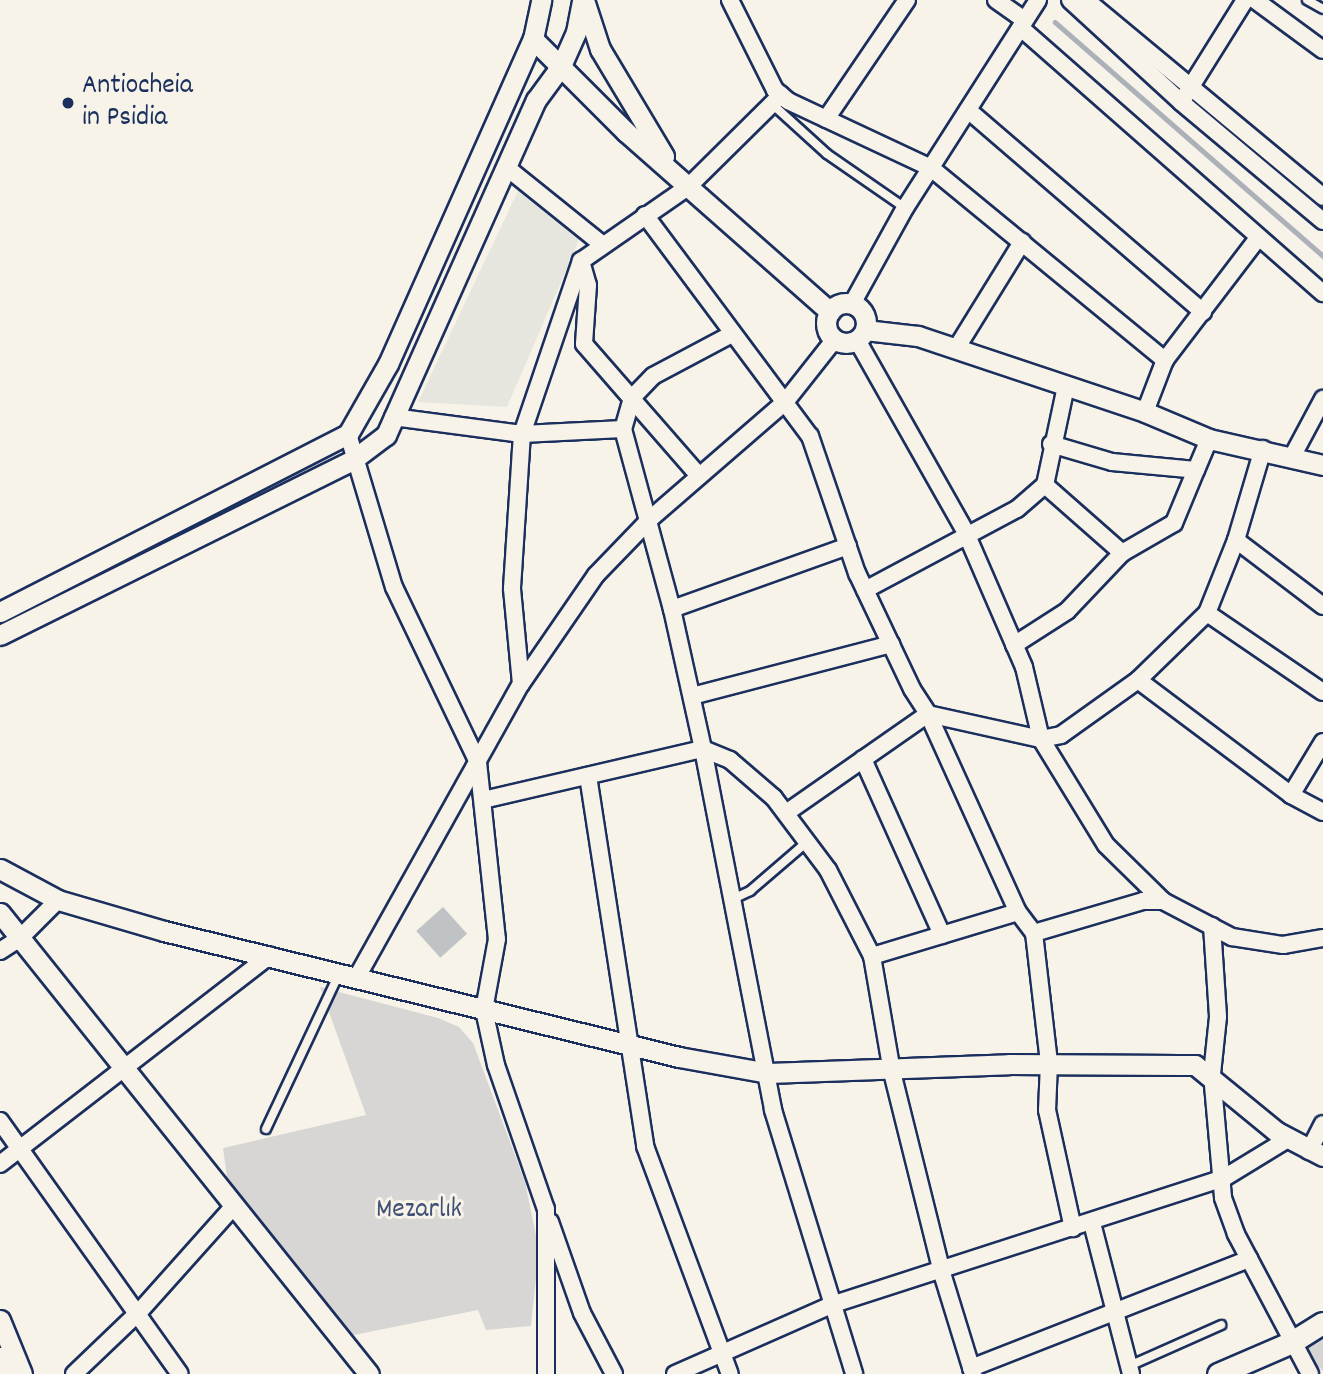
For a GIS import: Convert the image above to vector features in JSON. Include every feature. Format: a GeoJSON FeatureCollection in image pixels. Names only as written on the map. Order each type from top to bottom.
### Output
{"type":"FeatureCollection","features":[{"type":"Feature","properties":{"kind":"main road"},"geometry":{"type":"LineString","coordinates":[[1219,1374],[1292,1342],[1323,1324]]}},
{"type":"Feature","properties":{"kind":"street"},"geometry":{"type":"LineString","coordinates":[[0,612],[348,434],[388,364],[533,39],[541,0]]}},
{"type":"Feature","properties":{"kind":"street"},"geometry":{"type":"LineString","coordinates":[[0,635],[354,459],[386,435],[536,100],[561,66],[576,32],[583,0]]}},
{"type":"Feature","properties":{"kind":"street"},"geometry":{"type":"LineString","coordinates":[[583,0],[600,49],[672,169]]}},
{"type":"Feature","properties":{"kind":"street"},"geometry":{"type":"LineString","coordinates":[[730,0],[777,100],[826,119],[931,168],[1165,360]]}},
{"type":"Feature","properties":{"kind":"street"},"geometry":{"type":"LineString","coordinates":[[826,119],[907,0]]}},
{"type":"Feature","properties":{"kind":"street"},"geometry":{"type":"LineString","coordinates":[[996,0],[1258,238],[1323,293]]}},
{"type":"Feature","properties":{"kind":"street"},"geometry":{"type":"LineString","coordinates":[[852,304],[905,208],[1038,0]]}},
{"type":"Feature","properties":{"kind":"street"},"geometry":{"type":"LineString","coordinates":[[1070,0],[1186,95],[1323,197]]}},
{"type":"Feature","properties":{"kind":"street"},"geometry":{"type":"LineString","coordinates":[[1086,0],[1323,221]]}},
{"type":"Feature","properties":{"kind":"street"},"geometry":{"type":"LineString","coordinates":[[1186,95],[1245,0]]}},
{"type":"Feature","properties":{"kind":"street"},"geometry":{"type":"LineString","coordinates":[[1255,0],[1323,50]]}},
{"type":"Feature","properties":{"kind":"street"},"geometry":{"type":"LineString","coordinates":[[533,39],[626,132],[672,169],[688,187],[830,312]]}},
{"type":"Feature","properties":{"kind":"street"},"geometry":{"type":"LineString","coordinates":[[521,684],[512,587],[522,434],[581,261],[688,187],[777,100]]}},
{"type":"Feature","properties":{"kind":"street"},"geometry":{"type":"LineString","coordinates":[[968,110],[1203,312]]}},
{"type":"Feature","properties":{"kind":"street"},"geometry":{"type":"LineString","coordinates":[[506,167],[603,245]]}},
{"type":"Feature","properties":{"kind":"street"},"geometry":{"type":"LineString","coordinates":[[645,215],[810,436],[865,590],[929,714],[1018,912],[1034,933],[1049,1063],[1047,1110],[1073,1227]]}},
{"type":"Feature","properties":{"kind":"street"},"geometry":{"type":"LineString","coordinates":[[1145,412],[1165,360],[1258,238]]}},
{"type":"Feature","properties":{"kind":"street"},"geometry":{"type":"LineString","coordinates":[[956,349],[1022,242]]}},
{"type":"Feature","properties":{"kind":"street"},"geometry":{"type":"LineString","coordinates":[[581,261],[588,285],[584,344],[699,477]]}},
{"type":"Feature","properties":{"kind":"street"},"geometry":{"type":"LineString","coordinates":[[835,339],[826,324],[830,312],[839,304],[852,304],[862,311],[861,335],[966,533],[1014,645],[1041,739],[1106,845],[1163,901],[1232,937],[1283,946],[1323,938]]}},
{"type":"Feature","properties":{"kind":"street"},"geometry":{"type":"LineString","coordinates":[[732,334],[653,376],[632,398],[623,429],[628,460],[650,519],[704,749],[735,898],[773,1110],[854,1374]]}},
{"type":"Feature","properties":{"kind":"street"},"geometry":{"type":"LineString","coordinates":[[348,975],[478,762],[521,684],[596,575],[650,519],[786,401],[835,339],[861,335],[918,336],[1145,412],[1209,439],[1263,449],[1323,466]]}},
{"type":"Feature","properties":{"kind":"street"},"geometry":{"type":"LineString","coordinates":[[865,590],[966,533],[1017,509],[1045,485],[1051,444],[1066,386]]}},
{"type":"Feature","properties":{"kind":"street"},"geometry":{"type":"LineString","coordinates":[[1292,457],[1323,399]]}},
{"type":"Feature","properties":{"kind":"street"},"geometry":{"type":"LineString","coordinates":[[393,417],[522,434],[623,429]]}},
{"type":"Feature","properties":{"kind":"street"},"geometry":{"type":"LineString","coordinates":[[348,434],[394,587],[478,762],[497,939],[484,1010],[496,1065],[582,1313],[614,1374]]}},
{"type":"Feature","properties":{"kind":"street"},"geometry":{"type":"LineString","coordinates":[[1014,645],[1068,611],[1122,554],[1174,523],[1209,439]]}},
{"type":"Feature","properties":{"kind":"street"},"geometry":{"type":"LineString","coordinates":[[1051,444],[1112,462],[1196,470]]}},
{"type":"Feature","properties":{"kind":"street"},"geometry":{"type":"LineString","coordinates":[[786,813],[929,714],[1041,739],[1061,735],[1138,680],[1207,612],[1236,540],[1263,449]]}},
{"type":"Feature","properties":{"kind":"street"},"geometry":{"type":"LineString","coordinates":[[1045,485],[1122,554]]}},
{"type":"Feature","properties":{"kind":"street"},"geometry":{"type":"LineString","coordinates":[[1236,540],[1323,606]]}},
{"type":"Feature","properties":{"kind":"street"},"geometry":{"type":"LineString","coordinates":[[672,609],[848,546]]}},
{"type":"Feature","properties":{"kind":"street"},"geometry":{"type":"LineString","coordinates":[[1207,612],[1323,692]]}},
{"type":"Feature","properties":{"kind":"street"},"geometry":{"type":"LineString","coordinates":[[692,696],[891,644]]}},
{"type":"Feature","properties":{"kind":"street"},"geometry":{"type":"LineString","coordinates":[[1138,680],[1291,794],[1323,812]]}},
{"type":"Feature","properties":{"kind":"street"},"geometry":{"type":"LineString","coordinates":[[1291,794],[1323,742]]}},
{"type":"Feature","properties":{"kind":"street"},"geometry":{"type":"LineString","coordinates":[[483,800],[704,749],[730,760],[786,813],[828,870],[872,956],[892,1072],[942,1273],[972,1371],[1249,1259]]}},
{"type":"Feature","properties":{"kind":"street"},"geometry":{"type":"LineString","coordinates":[[863,759],[943,935]]}},
{"type":"Feature","properties":{"kind":"street"},"geometry":{"type":"LineString","coordinates":[[588,776],[645,1146],[730,1374]]}},
{"type":"Feature","properties":{"kind":"street"},"geometry":{"type":"LineString","coordinates":[[0,869],[58,900],[484,1010],[631,1045],[768,1073],[892,1072],[1049,1063],[1195,1065],[1212,1074],[1288,1139],[1316,1154],[1323,1124]]}},
{"type":"Feature","properties":{"kind":"street"},"geometry":{"type":"LineString","coordinates":[[0,951],[20,938],[58,900]]}},
{"type":"Feature","properties":{"kind":"street"},"geometry":{"type":"LineString","coordinates":[[1034,933],[1143,901],[1163,901]]}},
{"type":"Feature","properties":{"kind":"street"},"geometry":{"type":"LineString","coordinates":[[872,956],[1018,912]]}},
{"type":"Feature","properties":{"kind":"street"},"geometry":{"type":"LineString","coordinates":[[0,913],[369,1374]]}},
{"type":"Feature","properties":{"kind":"street"},"geometry":{"type":"LineString","coordinates":[[1212,926],[1218,1017],[1212,1074],[1224,1178],[1223,1198],[1249,1259],[1310,1374]]}},
{"type":"Feature","properties":{"kind":"street"},"geometry":{"type":"LineString","coordinates":[[0,1164],[270,955]]}},
{"type":"Feature","properties":{"kind":"street"},"geometry":{"type":"LineString","coordinates":[[0,1121],[22,1147],[140,1311],[180,1374]]}},
{"type":"Feature","properties":{"kind":"street"},"geometry":{"type":"LineString","coordinates":[[675,1374],[723,1350],[834,1304],[942,1273],[1224,1178],[1288,1139]]}},
{"type":"Feature","properties":{"kind":"street"},"geometry":{"type":"LineString","coordinates":[[74,1374],[140,1311],[234,1206]]}},
{"type":"Feature","properties":{"kind":"street"},"geometry":{"type":"LineString","coordinates":[[545,1209],[546,1374]]}},
{"type":"Feature","properties":{"kind":"street"},"geometry":{"type":"LineString","coordinates":[[1092,1223],[1112,1314],[1130,1370]]}},
{"type":"Feature","properties":{"kind":"street"},"geometry":{"type":"LineString","coordinates":[[0,1320],[22,1374]]}},
{"type":"Feature","properties":{"kind":"street"},"geometry":{"type":"LineString","coordinates":[[1292,1342],[1323,1371]]}},
{"type":"Feature","properties":{"kind":"street"},"geometry":{"type":"LineString","coordinates":[[0,1357],[5,1374]]}},
{"type":"Feature","properties":{"kind":"lane"},"geometry":{"type":"LineString","coordinates":[[1307,0],[1323,9]]}},
{"type":"Feature","properties":{"kind":"lane"},"geometry":{"type":"LineString","coordinates":[[777,100],[827,154],[905,208]]}},
{"type":"Feature","properties":{"kind":"lane"},"geometry":{"type":"LineString","coordinates":[[735,898],[750,891],[807,842]]}},
{"type":"Feature","properties":{"kind":"lane"},"geometry":{"type":"LineString","coordinates":[[266,1129],[348,975]]}},
{"type":"Feature","properties":{"kind":"lane"},"geometry":{"type":"LineString","coordinates":[[1130,1370],[1221,1325]]}},
{"type":"Feature","properties":{"kind":"shaded area"},"geometry":{"type":"Polygon","coordinates":[[[518,191],[579,240],[507,407],[418,402],[518,191]]]}},
{"type":"Feature","properties":{"kind":"green space","name":"Mezarlık"},"geometry":{"type":"Polygon","coordinates":[[[320,987],[438,1018],[459,1027],[473,1043],[525,1182],[539,1250],[531,1326],[486,1330],[478,1310],[349,1336],[227,1177],[223,1148],[366,1115],[320,987]]]}},
{"type":"Feature","properties":{"kind":"green space"},"geometry":{"type":"Polygon","coordinates":[[[1323,1323],[1323,1371],[1292,1342],[1323,1323]]]}},
{"type":"Feature","properties":{"kind":"building"},"geometry":{"type":"Polygon","coordinates":[[[443,907],[467,934],[440,958],[416,931],[443,907]]]}},
{"type":"Feature","properties":{"kind":"waterway"},"geometry":{"type":"LineString","coordinates":[[1055,22],[1323,256]]}},
{"type":"Feature","properties":{"kind":"place","name":"Antiocheia in Psidia"},"geometry":{"type":"Point","coordinates":[68,103]}}]}
